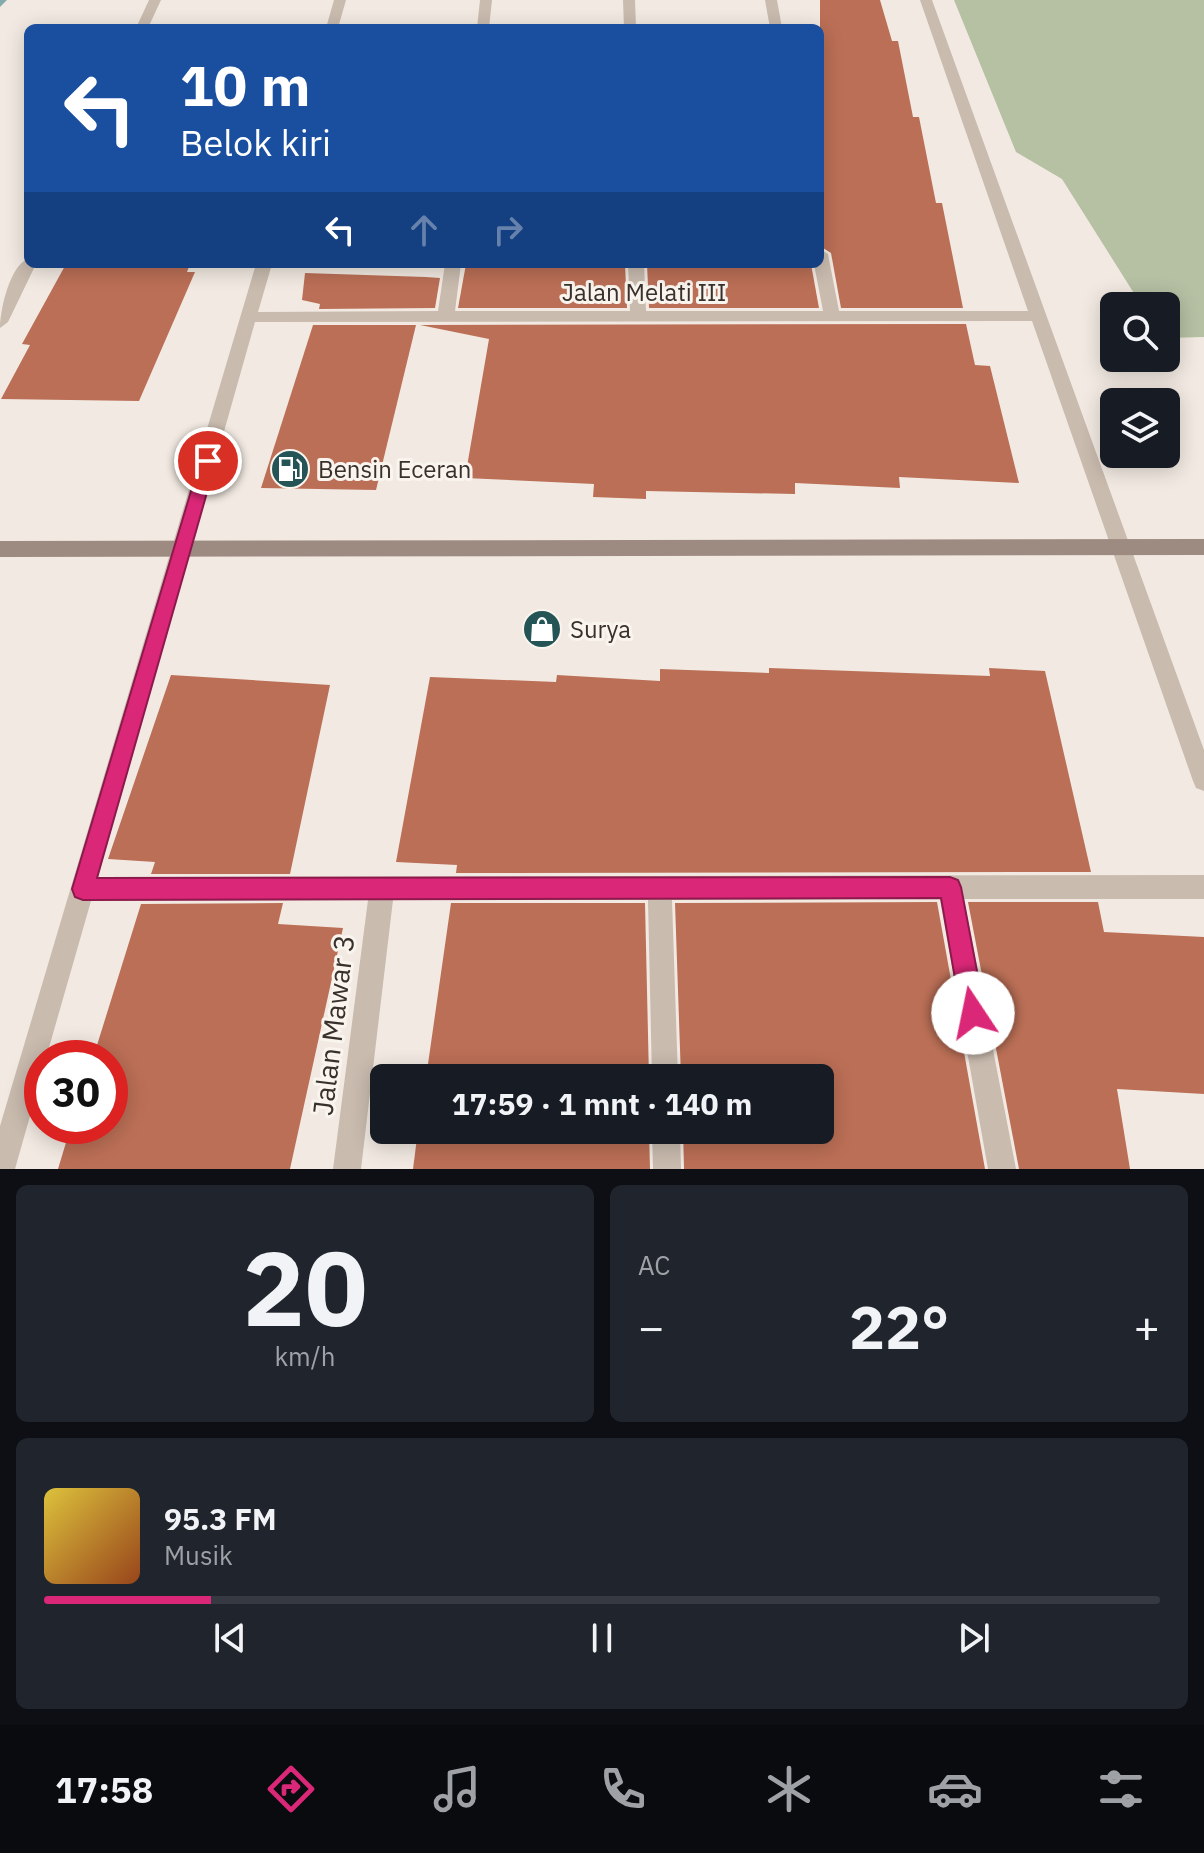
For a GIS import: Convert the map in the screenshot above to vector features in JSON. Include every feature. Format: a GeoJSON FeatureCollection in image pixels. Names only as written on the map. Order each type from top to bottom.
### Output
{"type":"FeatureCollection","features":[{"type":"Feature","properties":{"kind":"street"},"geometry":{"type":"LineString","coordinates":[[144,24],[155,0]]}},
{"type":"Feature","properties":{"kind":"street"},"geometry":{"type":"LineString","coordinates":[[333,24],[340,0]]}},
{"type":"Feature","properties":{"kind":"street"},"geometry":{"type":"LineString","coordinates":[[483,24],[486,0]]}},
{"type":"Feature","properties":{"kind":"street"},"geometry":{"type":"LineString","coordinates":[[629,0],[630,24]]}},
{"type":"Feature","properties":{"kind":"street"},"geometry":{"type":"LineString","coordinates":[[771,0],[775,24]]}},
{"type":"Feature","properties":{"kind":"street"},"geometry":{"type":"LineString","coordinates":[[926,0],[1204,781]]}},
{"type":"Feature","properties":{"kind":"street"},"geometry":{"type":"LineString","coordinates":[[0,322],[26,268]]}},
{"type":"Feature","properties":{"kind":"street"},"geometry":{"type":"LineString","coordinates":[[1,1169],[263,268]]}},
{"type":"Feature","properties":{"kind":"street"},"geometry":{"type":"LineString","coordinates":[[446,316],[452,268]]}},
{"type":"Feature","properties":{"kind":"street"},"geometry":{"type":"LineString","coordinates":[[636,268],[638,316]]}},
{"type":"Feature","properties":{"kind":"street"},"geometry":{"type":"LineString","coordinates":[[823,268],[832,316]]}},
{"type":"Feature","properties":{"kind":"street","name":"Jalan Melati III"},"geometry":{"type":"LineString","coordinates":[[249,317],[1038,316]]}},
{"type":"Feature","properties":{"kind":"street"},"geometry":{"type":"LineString","coordinates":[[0,549],[1204,547]]}},
{"type":"Feature","properties":{"kind":"street"},"geometry":{"type":"LineString","coordinates":[[950,887],[1002,1169]]}},
{"type":"Feature","properties":{"kind":"street"},"geometry":{"type":"LineString","coordinates":[[83,889],[1204,887]]}},
{"type":"Feature","properties":{"kind":"street"},"geometry":{"type":"LineString","coordinates":[[660,888],[665,1064]]}},
{"type":"Feature","properties":{"kind":"street","name":"Jalan Mawar 3"},"geometry":{"type":"LineString","coordinates":[[347,1169],[382,889]]}},
{"type":"Feature","properties":{"kind":"street"},"geometry":{"type":"LineString","coordinates":[[666,1144],[667,1169]]}},
{"type":"Feature","properties":{"kind":"green space"},"geometry":{"type":"Polygon","coordinates":[[[954,0],[1204,0],[1204,337],[1180,338],[1180,292],[1133,292],[1062,179],[1016,152],[954,0]]]}},
{"type":"Feature","properties":{"kind":"building"},"geometry":{"type":"Polygon","coordinates":[[[820,0],[880,0],[892,41],[898,41],[913,117],[919,117],[936,203],[942,203],[963,308],[841,308],[831,253],[824,249],[824,24],[820,24],[820,0]]]}},
{"type":"Feature","properties":{"kind":"building"},"geometry":{"type":"Polygon","coordinates":[[[64,268],[188,268],[187,272],[195,272],[139,401],[1,399],[30,345],[22,344],[64,268]]]}},
{"type":"Feature","properties":{"kind":"building"},"geometry":{"type":"Polygon","coordinates":[[[465,268],[625,268],[627,308],[458,308],[465,268]]]}},
{"type":"Feature","properties":{"kind":"building"},"geometry":{"type":"Polygon","coordinates":[[[647,268],[812,268],[819,308],[649,308],[647,268]]]}},
{"type":"Feature","properties":{"kind":"building"},"geometry":{"type":"Polygon","coordinates":[[[305,273],[440,278],[435,308],[319,309],[320,304],[302,300],[305,273]]]}},
{"type":"Feature","properties":{"kind":"building"},"geometry":{"type":"Polygon","coordinates":[[[966,324],[975,365],[990,366],[1019,483],[899,477],[900,488],[795,483],[795,494],[646,491],[646,499],[593,497],[594,484],[465,478],[489,339],[420,325],[966,324]]]}},
{"type":"Feature","properties":{"kind":"building"},"geometry":{"type":"Polygon","coordinates":[[[313,325],[416,325],[376,490],[261,488],[313,325]]]}},
{"type":"Feature","properties":{"kind":"building"},"geometry":{"type":"Polygon","coordinates":[[[769,668],[990,676],[989,668],[1045,671],[1091,872],[456,873],[457,865],[396,862],[430,677],[556,682],[557,675],[660,681],[660,669],[769,673],[769,668]]]}},
{"type":"Feature","properties":{"kind":"building"},"geometry":{"type":"Polygon","coordinates":[[[171,675],[330,685],[290,874],[151,874],[155,862],[108,859],[171,675]]]}},
{"type":"Feature","properties":{"kind":"building"},"geometry":{"type":"Polygon","coordinates":[[[937,902],[985,1169],[684,1169],[683,1144],[834,1144],[834,1064],[681,1064],[675,903],[937,902]]]}},
{"type":"Feature","properties":{"kind":"building"},"geometry":{"type":"Polygon","coordinates":[[[968,902],[1098,902],[1104,932],[1204,937],[1204,1094],[1117,1089],[1130,1169],[1019,1169],[968,902]]]}},
{"type":"Feature","properties":{"kind":"building"},"geometry":{"type":"Polygon","coordinates":[[[283,903],[278,924],[343,928],[290,1169],[58,1169],[66,1144],[128,1144],[128,1040],[99,1040],[141,904],[283,903]]]}},
{"type":"Feature","properties":{"kind":"building"},"geometry":{"type":"Polygon","coordinates":[[[451,903],[645,903],[649,1064],[428,1064],[451,903]]]}},
{"type":"Feature","properties":{"kind":"building"},"geometry":{"type":"Polygon","coordinates":[[[416,1144],[649,1144],[650,1169],[413,1169],[416,1144]]]}},
{"type":"Feature","properties":{"kind":"waterway"},"geometry":{"type":"LineString","coordinates":[[0,4],[2,0]]}},
{"type":"Feature","properties":{"kind":"place","name":"Bensin Eceran"},"geometry":{"type":"Point","coordinates":[290,469]}},
{"type":"Feature","properties":{"kind":"place","name":"Surya"},"geometry":{"type":"Point","coordinates":[542,629]}},
{"type":"Feature","properties":{"kind":"route"},"geometry":{"type":"LineString","coordinates":[[208,461],[83,889],[950,887],[973,1013]]}}]}
